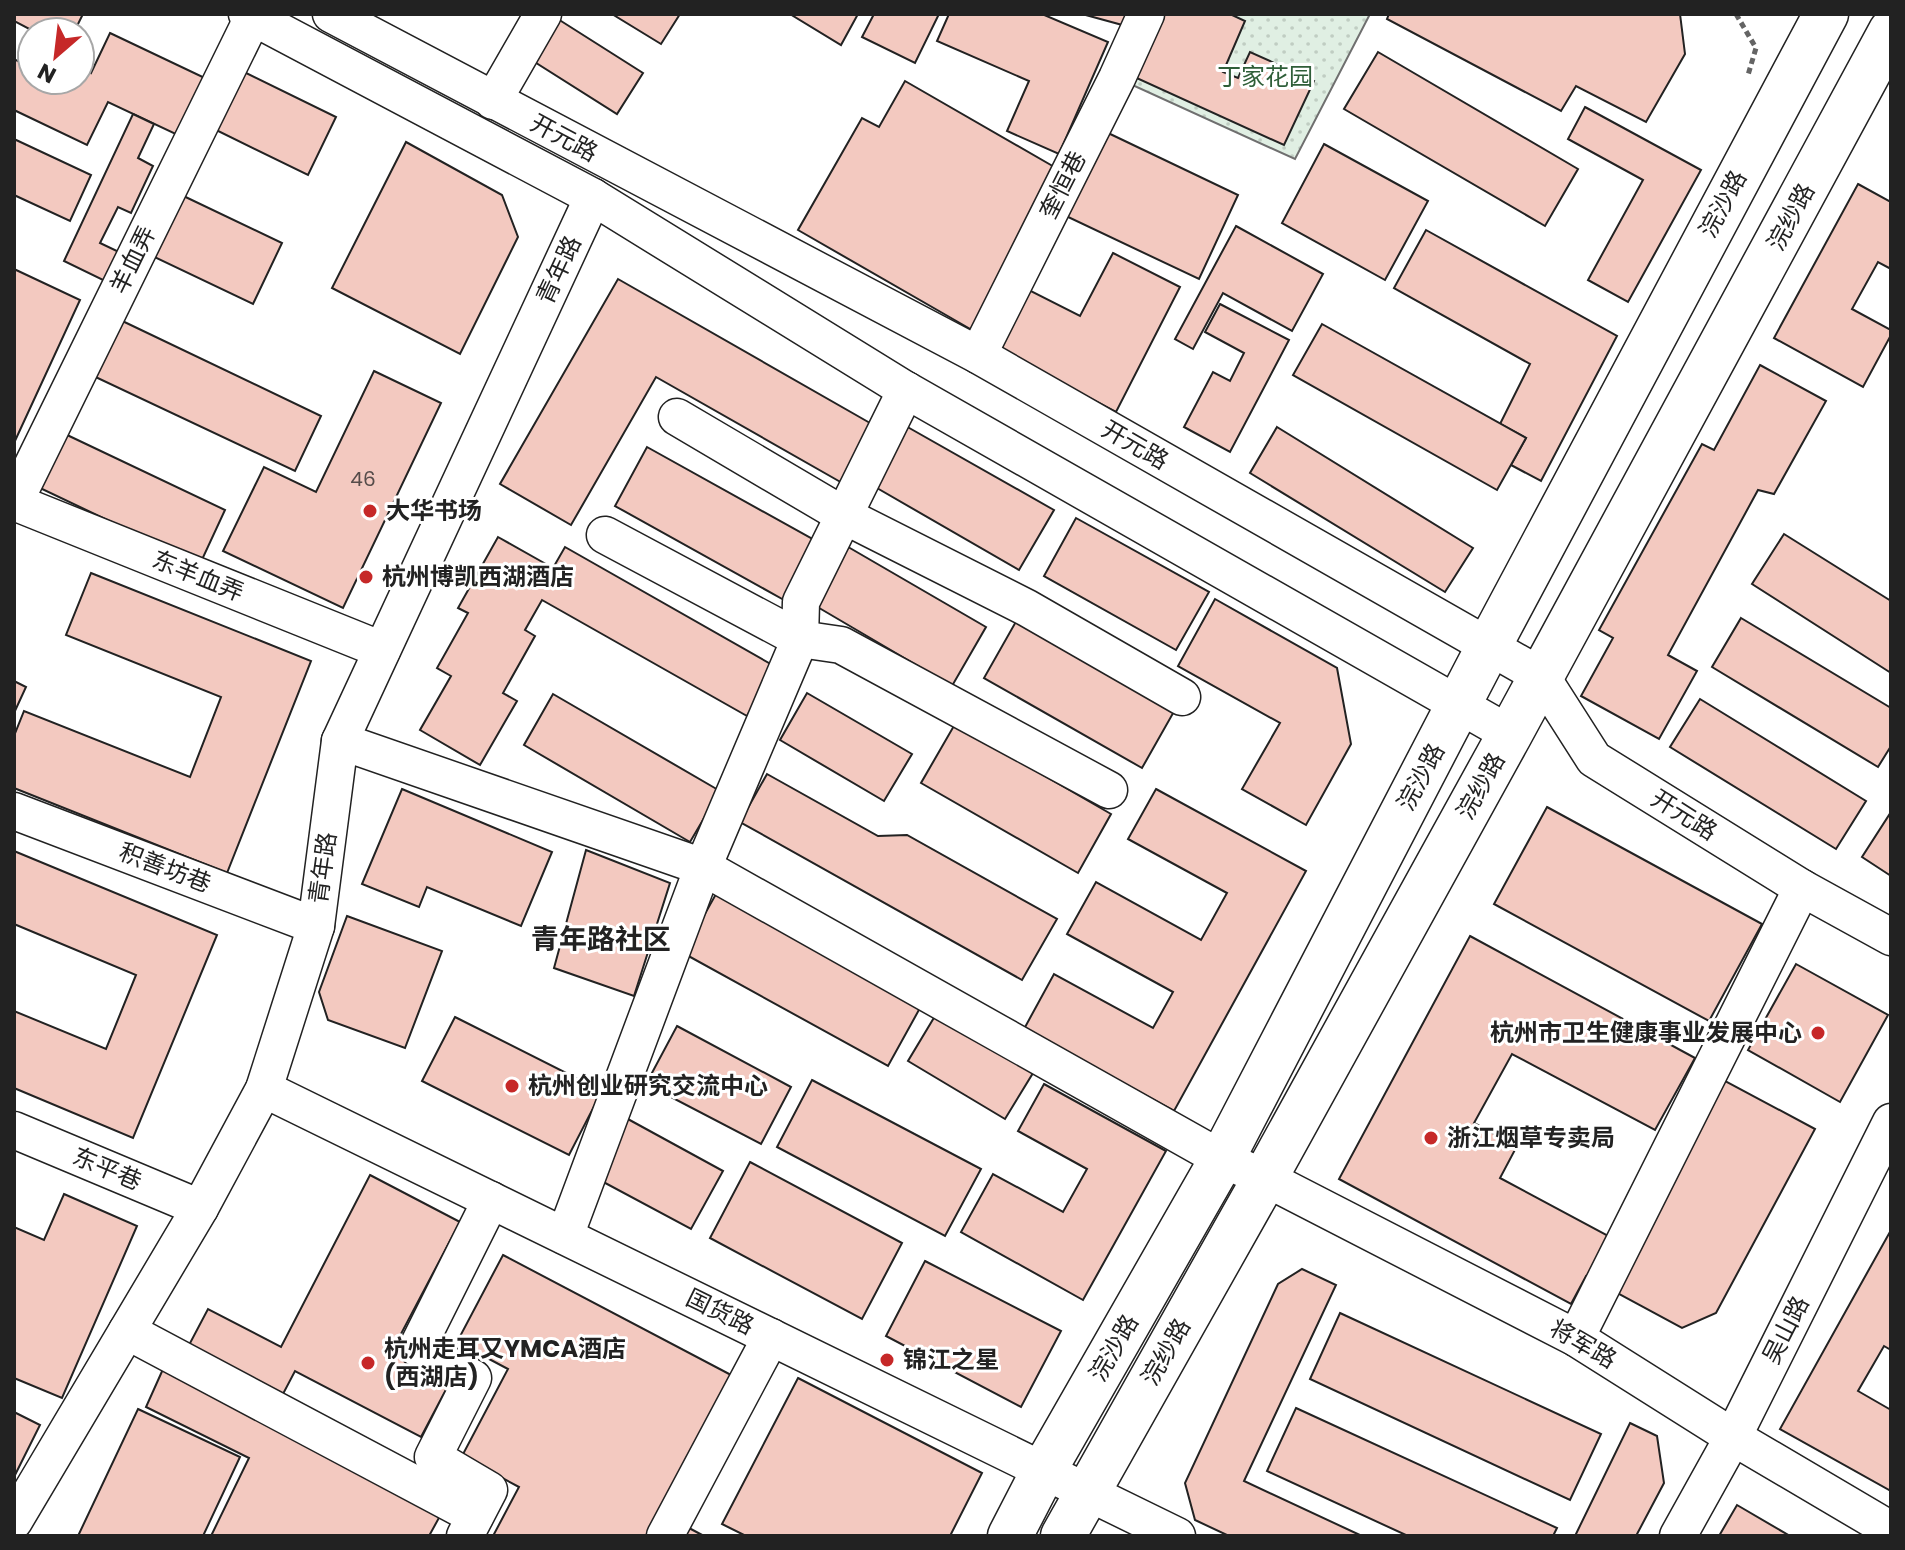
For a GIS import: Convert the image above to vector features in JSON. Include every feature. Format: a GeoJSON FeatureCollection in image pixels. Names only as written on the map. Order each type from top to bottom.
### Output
{"type":"FeatureCollection","features":[{"type":"Feature","properties":{"kind":"main road","name":"浣沙路"},"geometry":{"type":"LineString","coordinates":[[1010,1536],[1044,1470],[1222,1159],[1489,646],[1826,14]]}},
{"type":"Feature","properties":{"kind":"main road","name":"浣纱路"},"geometry":{"type":"LineString","coordinates":[[1063,1536],[1510,734],[1891,31]]}},
{"type":"Feature","properties":{"kind":"street","name":"开元路"},"geometry":{"type":"LineString","coordinates":[[331,14],[978,355],[1541,676],[1594,759],[1802,888],[1891,937]]}},
{"type":"Feature","properties":{"kind":"street"},"geometry":{"type":"LineString","coordinates":[[493,101],[543,14]]}},
{"type":"Feature","properties":{"kind":"street","name":"奎恒巷"},"geometry":{"type":"LineString","coordinates":[[978,355],[1146,14]]}},
{"type":"Feature","properties":{"kind":"street","name":"开元路"},"geometry":{"type":"LineString","coordinates":[[250,15],[593,197],[906,390],[1510,734]]}},
{"type":"Feature","properties":{"kind":"street","name":"羊血弄"},"geometry":{"type":"LineString","coordinates":[[17,489],[250,15]]}},
{"type":"Feature","properties":{"kind":"street","name":"青年路"},"geometry":{"type":"LineString","coordinates":[[14,1521],[200,1208],[264,1089],[316,926],[340,741],[593,197]]}},
{"type":"Feature","properties":{"kind":"street"},"geometry":{"type":"LineString","coordinates":[[565,1236],[703,867],[800,639],[801,602],[906,390]]}},
{"type":"Feature","properties":{"kind":"street"},"geometry":{"type":"LineString","coordinates":[[677,417],[845,516],[1027,608],[1182,697]]}},
{"type":"Feature","properties":{"kind":"street","name":"东羊血弄"},"geometry":{"type":"LineString","coordinates":[[17,489],[382,650]]}},
{"type":"Feature","properties":{"kind":"street"},"geometry":{"type":"LineString","coordinates":[[605,535],[800,639],[841,645],[1109,790]]}},
{"type":"Feature","properties":{"kind":"street","name":"将军路"},"geometry":{"type":"LineString","coordinates":[[340,741],[703,867],[1222,1159],[1265,1178],[1576,1338],[1733,1437],[1891,1530]]}},
{"type":"Feature","properties":{"kind":"street","name":"积善坊巷"},"geometry":{"type":"LineString","coordinates":[[14,811],[316,926]]}},
{"type":"Feature","properties":{"kind":"street"},"geometry":{"type":"LineString","coordinates":[[1576,1338],[1802,888]]}},
{"type":"Feature","properties":{"kind":"street","name":"国货路"},"geometry":{"type":"LineString","coordinates":[[264,1089],[1177,1536]]}},
{"type":"Feature","properties":{"kind":"street","name":"吴山路"},"geometry":{"type":"LineString","coordinates":[[1678,1536],[1733,1437],[1891,1122]]}},
{"type":"Feature","properties":{"kind":"street","name":"东平巷"},"geometry":{"type":"LineString","coordinates":[[14,1130],[200,1208]]}},
{"type":"Feature","properties":{"kind":"street"},"geometry":{"type":"LineString","coordinates":[[127,1331],[470,1526],[489,1490],[433,1457],[473,1378],[417,1348],[491,1200]]}},
{"type":"Feature","properties":{"kind":"street"},"geometry":{"type":"LineString","coordinates":[[665,1536],[771,1337]]}},
{"type":"Feature","properties":{"kind":"path"},"geometry":{"type":"LineString","coordinates":[[1736,14],[1756,48]]}},
{"type":"Feature","properties":{"kind":"green space","name":"丁家花园"},"geometry":{"type":"Polygon","coordinates":[[[1146,14],[1370,14],[1295,159],[1117,78],[1146,14]]]}},
{"type":"Feature","properties":{"kind":"building"},"geometry":{"type":"Polygon","coordinates":[[[14,14],[83,14],[16,16],[14,21],[14,14]]]}},
{"type":"Feature","properties":{"kind":"building"},"geometry":{"type":"Polygon","coordinates":[[[550,14],[643,73],[617,114],[522,54],[550,14]]]}},
{"type":"Feature","properties":{"kind":"building"},"geometry":{"type":"Polygon","coordinates":[[[612,14],[680,14],[661,44],[612,14]]]}},
{"type":"Feature","properties":{"kind":"building"},"geometry":{"type":"Polygon","coordinates":[[[790,14],[858,14],[841,45],[790,14]]]}},
{"type":"Feature","properties":{"kind":"building"},"geometry":{"type":"Polygon","coordinates":[[[874,14],[939,14],[915,63],[862,37],[874,14]]]}},
{"type":"Feature","properties":{"kind":"building"},"geometry":{"type":"Polygon","coordinates":[[[949,14],[1042,14],[1108,42],[1059,154],[1007,131],[1029,81],[937,41],[949,14]]]}},
{"type":"Feature","properties":{"kind":"building"},"geometry":{"type":"Polygon","coordinates":[[[1082,14],[1132,14],[1126,26],[1082,14]]]}},
{"type":"Feature","properties":{"kind":"building"},"geometry":{"type":"Polygon","coordinates":[[[1158,14],[1230,14],[1245,21],[1223,72],[1238,78],[1250,52],[1314,81],[1284,145],[1130,75],[1158,14]]]}},
{"type":"Feature","properties":{"kind":"building"},"geometry":{"type":"Polygon","coordinates":[[[1389,14],[1680,14],[1685,54],[1646,122],[1576,86],[1561,111],[1387,19],[1389,14]]]}},
{"type":"Feature","properties":{"kind":"building"},"geometry":{"type":"Polygon","coordinates":[[[110,33],[209,80],[182,137],[108,102],[87,145],[14,110],[14,59],[16,96],[96,96],[96,62],[110,33]]]}},
{"type":"Feature","properties":{"kind":"building"},"geometry":{"type":"Polygon","coordinates":[[[1378,52],[1578,169],[1545,226],[1344,109],[1378,52]]]}},
{"type":"Feature","properties":{"kind":"building"},"geometry":{"type":"Polygon","coordinates":[[[238,69],[336,117],[308,175],[210,127],[238,69]]]}},
{"type":"Feature","properties":{"kind":"building"},"geometry":{"type":"Polygon","coordinates":[[[905,81],[1063,172],[972,330],[798,230],[862,118],[879,127],[905,81]]]}},
{"type":"Feature","properties":{"kind":"building"},"geometry":{"type":"Polygon","coordinates":[[[1585,107],[1701,170],[1628,302],[1588,280],[1643,180],[1568,139],[1585,107]]]}},
{"type":"Feature","properties":{"kind":"building"},"geometry":{"type":"Polygon","coordinates":[[[133,114],[154,124],[138,158],[153,166],[131,213],[118,207],[100,243],[119,252],[105,281],[64,261],[133,114]]]}},
{"type":"Feature","properties":{"kind":"building"},"geometry":{"type":"Polygon","coordinates":[[[1106,132],[1238,195],[1199,279],[1066,216],[1106,132]]]}},
{"type":"Feature","properties":{"kind":"building"},"geometry":{"type":"Polygon","coordinates":[[[14,139],[91,175],[70,221],[14,195],[14,139]]]}},
{"type":"Feature","properties":{"kind":"building"},"geometry":{"type":"Polygon","coordinates":[[[406,142],[502,195],[518,237],[460,354],[332,288],[406,142]]]}},
{"type":"Feature","properties":{"kind":"building"},"geometry":{"type":"Polygon","coordinates":[[[1324,144],[1428,201],[1385,280],[1282,223],[1324,144]]]}},
{"type":"Feature","properties":{"kind":"building"},"geometry":{"type":"Polygon","coordinates":[[[1858,184],[1891,202],[1891,269],[1878,262],[1852,309],[1891,330],[1863,387],[1774,338],[1858,184]]]}},
{"type":"Feature","properties":{"kind":"building"},"geometry":{"type":"Polygon","coordinates":[[[173,191],[282,243],[253,304],[144,252],[173,191]]]}},
{"type":"Feature","properties":{"kind":"building"},"geometry":{"type":"Polygon","coordinates":[[[1236,226],[1323,274],[1292,331],[1223,293],[1193,349],[1175,339],[1236,226]]]}},
{"type":"Feature","properties":{"kind":"building"},"geometry":{"type":"Polygon","coordinates":[[[1426,230],[1617,336],[1541,481],[1511,465],[1526,438],[1500,424],[1530,364],[1394,288],[1426,230]]]}},
{"type":"Feature","properties":{"kind":"building"},"geometry":{"type":"Polygon","coordinates":[[[1113,253],[1180,287],[1116,412],[996,349],[1027,289],[1080,316],[1113,253]]]}},
{"type":"Feature","properties":{"kind":"building"},"geometry":{"type":"Polygon","coordinates":[[[14,269],[80,300],[14,443],[14,269]]]}},
{"type":"Feature","properties":{"kind":"building"},"geometry":{"type":"Polygon","coordinates":[[[618,279],[877,427],[844,484],[656,377],[571,525],[500,484],[618,279]]]}},
{"type":"Feature","properties":{"kind":"building"},"geometry":{"type":"Polygon","coordinates":[[[1220,304],[1289,340],[1230,452],[1184,427],[1213,372],[1230,381],[1244,353],[1205,332],[1220,304]]]}},
{"type":"Feature","properties":{"kind":"building"},"geometry":{"type":"Polygon","coordinates":[[[114,317],[321,416],[295,471],[87,373],[114,317]]]}},
{"type":"Feature","properties":{"kind":"building"},"geometry":{"type":"Polygon","coordinates":[[[1322,324],[1526,438],[1497,490],[1293,375],[1322,324]]]}},
{"type":"Feature","properties":{"kind":"building"},"geometry":{"type":"Polygon","coordinates":[[[1760,365],[1826,401],[1774,494],[1758,490],[1668,655],[1697,671],[1659,739],[1581,696],[1613,638],[1599,630],[1702,444],[1714,450],[1760,365]]]}},
{"type":"Feature","properties":{"kind":"building"},"geometry":{"type":"Polygon","coordinates":[[[374,371],[441,403],[343,608],[223,551],[264,467],[316,492],[374,371]]]}},
{"type":"Feature","properties":{"kind":"building"},"geometry":{"type":"Polygon","coordinates":[[[904,425],[1054,510],[1019,570],[870,484],[904,425]]]}},
{"type":"Feature","properties":{"kind":"building"},"geometry":{"type":"Polygon","coordinates":[[[1277,427],[1473,548],[1445,592],[1250,473],[1277,427]]]}},
{"type":"Feature","properties":{"kind":"building"},"geometry":{"type":"Polygon","coordinates":[[[65,434],[225,510],[200,564],[40,488],[65,434]]]}},
{"type":"Feature","properties":{"kind":"building"},"geometry":{"type":"Polygon","coordinates":[[[647,447],[816,541],[784,600],[615,506],[647,447]]]}},
{"type":"Feature","properties":{"kind":"building"},"geometry":{"type":"Polygon","coordinates":[[[1076,518],[1209,592],[1176,650],[1044,576],[1076,518]]]}},
{"type":"Feature","properties":{"kind":"building"},"geometry":{"type":"Polygon","coordinates":[[[1784,534],[1891,601],[1891,673],[1752,584],[1784,534]]]}},
{"type":"Feature","properties":{"kind":"building"},"geometry":{"type":"Polygon","coordinates":[[[498,537],[553,568],[565,547],[776,667],[747,716],[542,600],[525,630],[535,636],[503,693],[517,701],[480,765],[420,730],[451,676],[437,668],[468,613],[458,608],[498,537]]]}},
{"type":"Feature","properties":{"kind":"building"},"geometry":{"type":"Polygon","coordinates":[[[843,544],[986,627],[952,686],[809,602],[843,544]]]}},
{"type":"Feature","properties":{"kind":"building"},"geometry":{"type":"Polygon","coordinates":[[[91,573],[311,661],[227,873],[14,788],[14,736],[24,711],[190,777],[221,697],[66,635],[91,573]]]}},
{"type":"Feature","properties":{"kind":"building"},"geometry":{"type":"Polygon","coordinates":[[[1215,599],[1337,668],[1351,744],[1306,825],[1242,789],[1280,723],[1178,666],[1215,599]]]}},
{"type":"Feature","properties":{"kind":"building"},"geometry":{"type":"Polygon","coordinates":[[[1018,618],[1176,708],[1142,768],[984,678],[1018,618]]]}},
{"type":"Feature","properties":{"kind":"building"},"geometry":{"type":"Polygon","coordinates":[[[1741,618],[1891,708],[1891,746],[1878,767],[1712,667],[1741,618]]]}},
{"type":"Feature","properties":{"kind":"building"},"geometry":{"type":"Polygon","coordinates":[[[14,681],[26,687],[14,713],[14,681]]]}},
{"type":"Feature","properties":{"kind":"building"},"geometry":{"type":"Polygon","coordinates":[[[807,693],[912,754],[884,801],[780,740],[807,693]]]}},
{"type":"Feature","properties":{"kind":"building"},"geometry":{"type":"Polygon","coordinates":[[[553,694],[720,791],[690,842],[524,745],[553,694]]]}},
{"type":"Feature","properties":{"kind":"building"},"geometry":{"type":"Polygon","coordinates":[[[1700,699],[1866,801],[1836,849],[1670,747],[1700,699]]]}},
{"type":"Feature","properties":{"kind":"building"},"geometry":{"type":"Polygon","coordinates":[[[955,724],[1111,814],[1078,873],[921,783],[955,724]]]}},
{"type":"Feature","properties":{"kind":"building"},"geometry":{"type":"Polygon","coordinates":[[[767,774],[878,836],[907,835],[1057,919],[1022,980],[740,822],[767,774]]]}},
{"type":"Feature","properties":{"kind":"building"},"geometry":{"type":"Polygon","coordinates":[[[402,789],[552,852],[521,926],[427,887],[419,907],[362,884],[402,789]]]}},
{"type":"Feature","properties":{"kind":"building"},"geometry":{"type":"Polygon","coordinates":[[[1156,789],[1306,871],[1174,1111],[1024,1029],[1054,974],[1153,1028],[1173,992],[1067,934],[1096,882],[1201,940],[1227,893],[1128,839],[1156,789]]]}},
{"type":"Feature","properties":{"kind":"building"},"geometry":{"type":"Polygon","coordinates":[[[1547,807],[1762,924],[1709,1021],[1494,904],[1547,807]]]}},
{"type":"Feature","properties":{"kind":"building"},"geometry":{"type":"Polygon","coordinates":[[[1891,812],[1891,876],[1862,857],[1891,812]]]}},
{"type":"Feature","properties":{"kind":"building"},"geometry":{"type":"Polygon","coordinates":[[[586,850],[670,883],[634,996],[554,968],[586,850]]]}},
{"type":"Feature","properties":{"kind":"building"},"geometry":{"type":"Polygon","coordinates":[[[14,851],[217,935],[133,1138],[14,1088],[14,1011],[106,1049],[136,975],[14,924],[14,851]]]}},
{"type":"Feature","properties":{"kind":"building"},"geometry":{"type":"Polygon","coordinates":[[[716,894],[920,1008],[888,1066],[683,953],[716,894]]]}},
{"type":"Feature","properties":{"kind":"building"},"geometry":{"type":"Polygon","coordinates":[[[347,916],[442,951],[405,1048],[328,1020],[319,992],[347,916]]]}},
{"type":"Feature","properties":{"kind":"building","name":"浙江烟草专卖局"},"geometry":{"type":"Polygon","coordinates":[[[1470,936],[1695,1058],[1655,1130],[1512,1054],[1474,1123],[1517,1146],[1500,1178],[1623,1244],[1714,1075],[1815,1129],[1716,1313],[1682,1328],[1586,1276],[1571,1304],[1339,1179],[1470,936]]]}},
{"type":"Feature","properties":{"kind":"building","name":"杭州市卫生健康事业发展中心"},"geometry":{"type":"Polygon","coordinates":[[[1796,964],[1888,1015],[1840,1102],[1748,1050],[1796,964]]]}},
{"type":"Feature","properties":{"kind":"building"},"geometry":{"type":"Polygon","coordinates":[[[935,1016],[1033,1073],[1005,1119],[908,1061],[935,1016]]]}},
{"type":"Feature","properties":{"kind":"building","name":"杭州创业研究交流中心"},"geometry":{"type":"Polygon","coordinates":[[[455,1017],[602,1091],[569,1155],[422,1081],[455,1017]]]}},
{"type":"Feature","properties":{"kind":"building"},"geometry":{"type":"Polygon","coordinates":[[[677,1026],[791,1087],[761,1144],[646,1084],[677,1026]]]}},
{"type":"Feature","properties":{"kind":"building"},"geometry":{"type":"Polygon","coordinates":[[[812,1080],[981,1169],[945,1236],[777,1147],[812,1080]]]}},
{"type":"Feature","properties":{"kind":"building"},"geometry":{"type":"Polygon","coordinates":[[[1044,1084],[1166,1151],[1083,1300],[961,1232],[993,1174],[1063,1212],[1087,1169],[1018,1131],[1044,1084]]]}},
{"type":"Feature","properties":{"kind":"building"},"geometry":{"type":"Polygon","coordinates":[[[626,1118],[723,1171],[691,1229],[594,1177],[626,1118]]]}},
{"type":"Feature","properties":{"kind":"building"},"geometry":{"type":"Polygon","coordinates":[[[750,1162],[902,1243],[862,1319],[710,1238],[750,1162]]]}},
{"type":"Feature","properties":{"kind":"building"},"geometry":{"type":"Polygon","coordinates":[[[370,1175],[460,1222],[393,1349],[451,1380],[421,1437],[295,1371],[283,1394],[189,1345],[208,1309],[281,1347],[370,1175]]]}},
{"type":"Feature","properties":{"kind":"building"},"geometry":{"type":"Polygon","coordinates":[[[64,1194],[137,1226],[62,1398],[14,1378],[14,1227],[44,1240],[64,1194]]]}},
{"type":"Feature","properties":{"kind":"building"},"geometry":{"type":"Polygon","coordinates":[[[1891,1230],[1891,1350],[1884,1346],[1858,1391],[1891,1410],[1891,1491],[1780,1429],[1891,1230]]]}},
{"type":"Feature","properties":{"kind":"building"},"geometry":{"type":"Polygon","coordinates":[[[503,1255],[733,1376],[648,1536],[493,1536],[519,1487],[462,1456],[508,1369],[457,1342],[503,1255]]]}},
{"type":"Feature","properties":{"kind":"building"},"geometry":{"type":"Polygon","coordinates":[[[925,1261],[1061,1331],[1021,1407],[886,1336],[925,1261]]]}},
{"type":"Feature","properties":{"kind":"building"},"geometry":{"type":"Polygon","coordinates":[[[1302,1269],[1336,1285],[1244,1481],[1362,1536],[1229,1536],[1195,1520],[1185,1483],[1278,1284],[1302,1269]]]}},
{"type":"Feature","properties":{"kind":"building"},"geometry":{"type":"Polygon","coordinates":[[[1340,1313],[1601,1434],[1570,1500],[1310,1379],[1340,1313]]]}},
{"type":"Feature","properties":{"kind":"building"},"geometry":{"type":"Polygon","coordinates":[[[168,1358],[446,1505],[429,1536],[211,1536],[249,1458],[146,1407],[168,1358]]]}},
{"type":"Feature","properties":{"kind":"building"},"geometry":{"type":"Polygon","coordinates":[[[798,1378],[982,1473],[950,1536],[746,1536],[722,1524],[798,1378]]]}},
{"type":"Feature","properties":{"kind":"building"},"geometry":{"type":"Polygon","coordinates":[[[1296,1408],[1557,1528],[1553,1536],[1408,1536],[1267,1471],[1296,1408]]]}},
{"type":"Feature","properties":{"kind":"building"},"geometry":{"type":"Polygon","coordinates":[[[138,1409],[240,1457],[203,1536],[78,1536],[138,1409]]]}},
{"type":"Feature","properties":{"kind":"building"},"geometry":{"type":"Polygon","coordinates":[[[14,1412],[40,1425],[14,1477],[14,1412]]]}},
{"type":"Feature","properties":{"kind":"building"},"geometry":{"type":"Polygon","coordinates":[[[1630,1423],[1657,1436],[1664,1483],[1636,1536],[1575,1536],[1630,1423]]]}},
{"type":"Feature","properties":{"kind":"building"},"geometry":{"type":"Polygon","coordinates":[[[1737,1505],[1790,1536],[1719,1536],[1737,1505]]]}},
{"type":"Feature","properties":{"kind":"building"},"geometry":{"type":"Polygon","coordinates":[[[689,1528],[704,1536],[685,1536],[689,1528]]]}},
{"type":"Feature","properties":{"kind":"place","name":"大华书场"},"geometry":{"type":"Point","coordinates":[370,511]}},
{"type":"Feature","properties":{"kind":"place","name":"杭州博凯西湖酒店"},"geometry":{"type":"Point","coordinates":[366,577]}},
{"type":"Feature","properties":{"kind":"place","name":"杭州市卫生健康事业发展中心"},"geometry":{"type":"Point","coordinates":[1818,1033]}},
{"type":"Feature","properties":{"kind":"place","name":"杭州创业研究交流中心"},"geometry":{"type":"Point","coordinates":[512,1086]}},
{"type":"Feature","properties":{"kind":"place","name":"浙江烟草专卖局"},"geometry":{"type":"Point","coordinates":[1431,1138]}},
{"type":"Feature","properties":{"kind":"place","name":"锦江之星"},"geometry":{"type":"Point","coordinates":[887,1360]}},
{"type":"Feature","properties":{"kind":"place","name":"杭州走耳又YMCA酒店 (西湖店)"},"geometry":{"type":"Point","coordinates":[368,1363]}},
{"type":"Feature","properties":{"kind":"district","name":"青年路社区"},"geometry":{"type":"Point","coordinates":[601,939]}}]}
